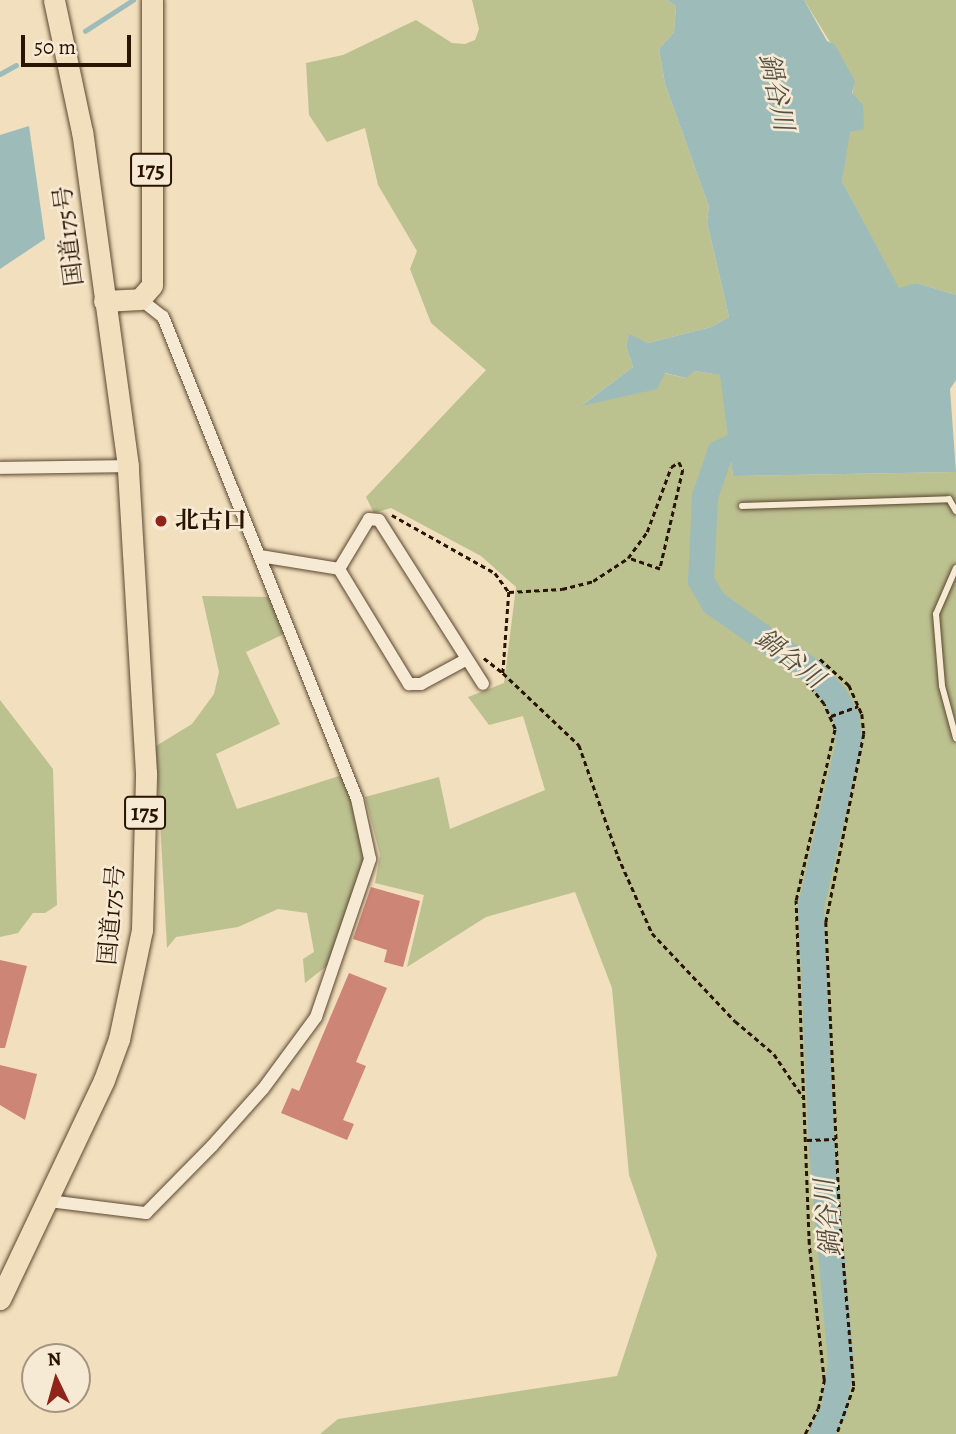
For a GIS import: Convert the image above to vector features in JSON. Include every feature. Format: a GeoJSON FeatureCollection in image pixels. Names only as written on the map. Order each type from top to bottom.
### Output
{"type":"FeatureCollection","features":[{"type":"Feature","properties":{"kind":"highway","name":"国道175号"},"geometry":{"type":"LineString","coordinates":[[0,1299],[49,1201],[119,1039],[142,930],[146,774],[128,466],[82,132],[54,0]]}},
{"type":"Feature","properties":{"kind":"highway","name":"175"},"geometry":{"type":"LineString","coordinates":[[140,299],[152,285],[152,0]]}},
{"type":"Feature","properties":{"kind":"highway","name":"国道175号"},"geometry":{"type":"LineString","coordinates":[[104,301],[140,299]]}},
{"type":"Feature","properties":{"kind":"street"},"geometry":{"type":"LineString","coordinates":[[49,1201],[146,1213],[263,1089],[316,1017],[365,881],[370,859],[357,799],[163,317],[140,299]]}},
{"type":"Feature","properties":{"kind":"street"},"geometry":{"type":"LineString","coordinates":[[0,468],[128,466]]}},
{"type":"Feature","properties":{"kind":"street"},"geometry":{"type":"LineString","coordinates":[[339,569],[369,519],[379,520],[484,684]]}},
{"type":"Feature","properties":{"kind":"street"},"geometry":{"type":"LineString","coordinates":[[260,556],[339,569],[409,684],[421,684],[467,659]]}},
{"type":"Feature","properties":{"kind":"lane"},"geometry":{"type":"LineString","coordinates":[[742,506],[949,499],[956,510]]}},
{"type":"Feature","properties":{"kind":"lane"},"geometry":{"type":"LineString","coordinates":[[956,568],[936,614],[942,686],[956,738]]}},
{"type":"Feature","properties":{"kind":"path"},"geometry":{"type":"LineString","coordinates":[[509,592],[562,589],[593,581],[628,558],[647,532],[671,467],[679,462],[683,470],[660,569],[628,558]]}},
{"type":"Feature","properties":{"kind":"path"},"geometry":{"type":"LineString","coordinates":[[379,520],[390,514],[495,573],[509,592],[503,673],[579,745],[618,856],[652,933],[735,1021],[774,1054],[805,1099]]}},
{"type":"Feature","properties":{"kind":"path"},"geometry":{"type":"LineString","coordinates":[[820,659],[849,685],[859,706],[864,734],[826,922],[836,1139],[854,1387],[837,1434]]}},
{"type":"Feature","properties":{"kind":"path"},"geometry":{"type":"LineString","coordinates":[[804,1434],[818,1409],[824,1380],[809,1244],[796,900],[834,746],[831,716],[806,682]]}},
{"type":"Feature","properties":{"kind":"path"},"geometry":{"type":"LineString","coordinates":[[831,716],[859,706]]}},
{"type":"Feature","properties":{"kind":"path"},"geometry":{"type":"LineString","coordinates":[[807,1140],[836,1139]]}},
{"type":"Feature","properties":{"kind":"green space"},"geometry":{"type":"Polygon","coordinates":[[[472,0],[667,0],[676,6],[674,32],[659,49],[665,84],[709,207],[707,222],[729,317],[711,327],[648,343],[629,335],[626,346],[633,367],[582,405],[664,373],[685,378],[695,371],[721,375],[733,476],[956,472],[956,1434],[320,1434],[338,1419],[617,1376],[657,1255],[629,1175],[612,988],[575,892],[486,917],[407,967],[424,895],[375,883],[380,855],[365,797],[439,777],[450,829],[545,790],[523,716],[489,725],[468,697],[504,683],[516,587],[481,556],[391,508],[374,513],[366,497],[486,370],[431,323],[410,269],[417,251],[378,185],[365,128],[327,142],[309,115],[306,63],[343,55],[416,20],[452,43],[465,44],[475,40],[479,29],[472,0]]]}},
{"type":"Feature","properties":{"kind":"green space"},"geometry":{"type":"Polygon","coordinates":[[[804,0],[956,0],[956,295],[917,283],[899,289],[842,181],[854,81],[804,0]]]}},
{"type":"Feature","properties":{"kind":"green space"},"geometry":{"type":"Polygon","coordinates":[[[202,596],[269,597],[286,633],[246,652],[280,724],[216,754],[237,809],[342,775],[365,838],[365,859],[333,961],[305,983],[303,959],[314,952],[307,913],[278,909],[238,927],[176,937],[167,948],[156,746],[192,724],[214,694],[219,672],[202,596]]]}},
{"type":"Feature","properties":{"kind":"green space"},"geometry":{"type":"Polygon","coordinates":[[[0,700],[53,769],[57,905],[45,913],[33,913],[18,933],[0,937],[0,700]]]}},
{"type":"Feature","properties":{"kind":"water"},"geometry":{"type":"Polygon","coordinates":[[[667,0],[804,0],[827,41],[835,45],[855,81],[852,93],[863,105],[864,129],[850,132],[842,181],[899,288],[917,283],[956,295],[956,380],[950,389],[956,472],[733,476],[720,375],[695,371],[686,378],[665,373],[657,389],[581,406],[633,367],[626,346],[629,334],[648,343],[711,327],[729,317],[707,222],[709,207],[665,84],[659,49],[674,32],[676,6],[667,0]]]}},
{"type":"Feature","properties":{"kind":"water"},"geometry":{"type":"Polygon","coordinates":[[[29,126],[45,239],[0,269],[0,135],[29,126]]]}},
{"type":"Feature","properties":{"kind":"building"},"geometry":{"type":"Polygon","coordinates":[[[371,887],[420,901],[403,967],[384,962],[387,950],[353,939],[371,887]]]}},
{"type":"Feature","properties":{"kind":"building"},"geometry":{"type":"Polygon","coordinates":[[[0,960],[27,966],[5,1048],[0,1048],[0,960]]]}},
{"type":"Feature","properties":{"kind":"building"},"geometry":{"type":"Polygon","coordinates":[[[349,973],[387,988],[356,1062],[366,1066],[343,1120],[354,1124],[347,1140],[281,1113],[292,1088],[299,1091],[349,973]]]}},
{"type":"Feature","properties":{"kind":"building"},"geometry":{"type":"Polygon","coordinates":[[[0,1065],[37,1074],[25,1120],[0,1105],[0,1065]]]}},
{"type":"Feature","properties":{"kind":"waterway"},"geometry":{"type":"LineString","coordinates":[[85,31],[133,0]]}},
{"type":"Feature","properties":{"kind":"waterway"},"geometry":{"type":"LineString","coordinates":[[0,74],[16,65]]}},
{"type":"Feature","properties":{"kind":"waterway","name":"鍋谷川"},"geometry":{"type":"LineString","coordinates":[[763,434],[720,453],[705,497],[701,581],[714,603],[814,673],[835,696],[847,720],[849,743],[811,906],[822,1150],[841,1363],[834,1410],[822,1434]]}},
{"type":"Feature","properties":{"kind":"place","name":"北古口"},"geometry":{"type":"Point","coordinates":[161,521]}}]}
